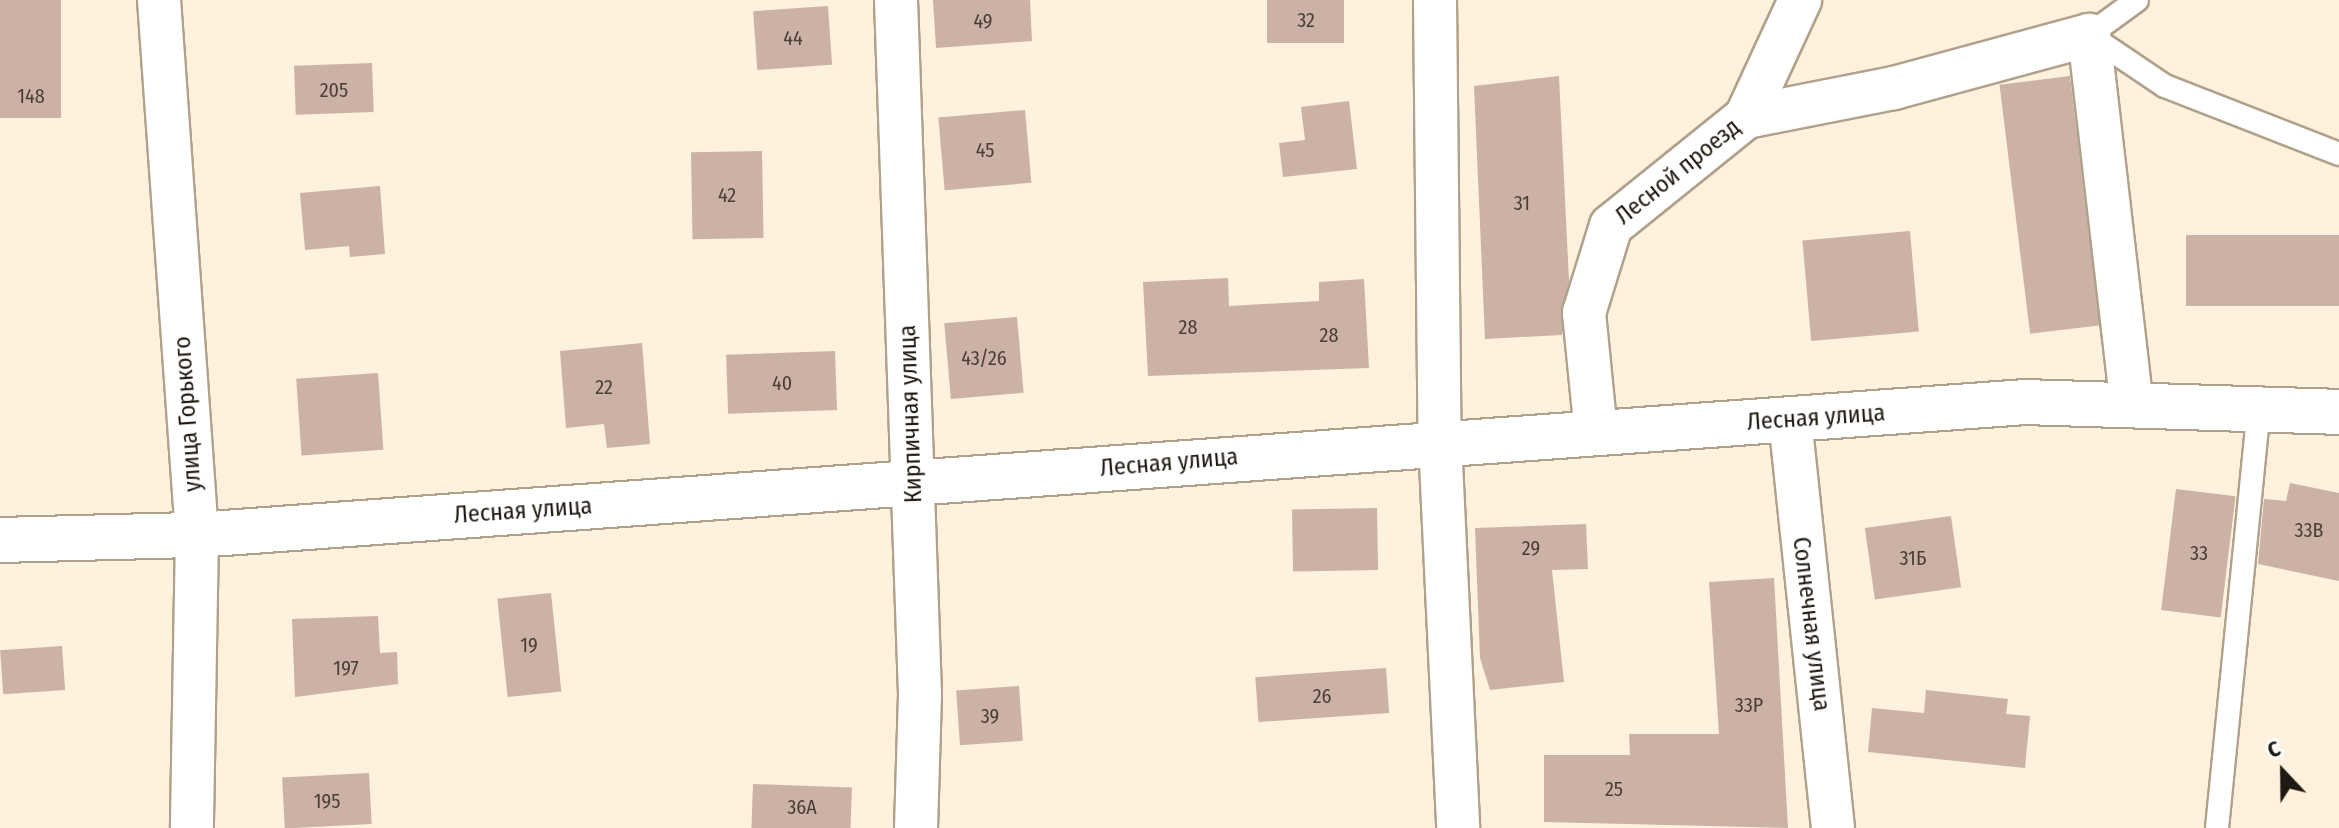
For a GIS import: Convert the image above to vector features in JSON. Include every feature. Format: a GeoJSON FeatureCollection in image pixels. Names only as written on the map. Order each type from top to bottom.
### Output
{"type":"FeatureCollection","features":[{"type":"Feature","properties":{"kind":"street","name":"улица Горького"},"geometry":{"type":"LineString","coordinates":[[159,0],[197,535],[192,828]]}},
{"type":"Feature","properties":{"kind":"street","name":"Кирпичная улица"},"geometry":{"type":"LineString","coordinates":[[896,0],[914,483],[916,828]]}},
{"type":"Feature","properties":{"kind":"street"},"geometry":{"type":"LineString","coordinates":[[1435,0],[1440,441],[1458,828]]}},
{"type":"Feature","properties":{"kind":"street"},"geometry":{"type":"LineString","coordinates":[[1746,117],[1800,0]]}},
{"type":"Feature","properties":{"kind":"street"},"geometry":{"type":"LineString","coordinates":[[2089,35],[2132,405]]}},
{"type":"Feature","properties":{"kind":"street","name":"Лесной проезд"},"geometry":{"type":"LineString","coordinates":[[1596,433],[1584,313],[1611,226],[1746,117],[1894,88],[2089,35]]}},
{"type":"Feature","properties":{"kind":"street","name":"Лесная улица"},"geometry":{"type":"LineString","coordinates":[[0,540],[197,535],[1440,441],[1596,433],[2024,402],[2339,412]]}},
{"type":"Feature","properties":{"kind":"street","name":"Солнечная улица"},"geometry":{"type":"LineString","coordinates":[[1790,419],[1833,828]]}},
{"type":"Feature","properties":{"kind":"lane"},"geometry":{"type":"LineString","coordinates":[[2137,0],[2089,35],[2165,86],[2339,154]]}},
{"type":"Feature","properties":{"kind":"lane"},"geometry":{"type":"LineString","coordinates":[[2217,828],[2259,409]]}},
{"type":"Feature","properties":{"kind":"building"},"geometry":{"type":"Polygon","coordinates":[[[0,0],[61,0],[61,118],[0,118],[0,0]]]}},
{"type":"Feature","properties":{"kind":"building"},"geometry":{"type":"Polygon","coordinates":[[[933,0],[1030,0],[1032,41],[936,48],[933,0]]]}},
{"type":"Feature","properties":{"kind":"building"},"geometry":{"type":"Polygon","coordinates":[[[1267,0],[1344,0],[1344,43],[1267,43],[1267,0]]]}},
{"type":"Feature","properties":{"kind":"building"},"geometry":{"type":"Polygon","coordinates":[[[828,6],[832,65],[757,70],[753,11],[828,6]]]}},
{"type":"Feature","properties":{"kind":"building"},"geometry":{"type":"Polygon","coordinates":[[[372,63],[374,112],[296,115],[294,66],[372,63]]]}},
{"type":"Feature","properties":{"kind":"building"},"geometry":{"type":"Polygon","coordinates":[[[1559,76],[1569,281],[1562,335],[1485,339],[1474,86],[1559,76]]]}},
{"type":"Feature","properties":{"kind":"building"},"geometry":{"type":"Polygon","coordinates":[[[2070,76],[2101,325],[2030,334],[2000,85],[2070,76]]]}},
{"type":"Feature","properties":{"kind":"building"},"geometry":{"type":"Polygon","coordinates":[[[1349,101],[1357,169],[1283,177],[1279,143],[1305,140],[1301,107],[1349,101]]]}},
{"type":"Feature","properties":{"kind":"building"},"geometry":{"type":"Polygon","coordinates":[[[1025,110],[1031,183],[945,190],[938,118],[1025,110]]]}},
{"type":"Feature","properties":{"kind":"building"},"geometry":{"type":"Polygon","coordinates":[[[762,151],[764,238],[693,239],[691,152],[762,151]]]}},
{"type":"Feature","properties":{"kind":"building"},"geometry":{"type":"Polygon","coordinates":[[[380,186],[385,254],[350,257],[349,246],[305,250],[300,193],[380,186]]]}},
{"type":"Feature","properties":{"kind":"building"},"geometry":{"type":"Polygon","coordinates":[[[1910,231],[1919,332],[1811,341],[1802,240],[1910,231]]]}},
{"type":"Feature","properties":{"kind":"building"},"geometry":{"type":"Polygon","coordinates":[[[2186,235],[2339,235],[2339,306],[2186,306],[2186,235]]]}},
{"type":"Feature","properties":{"kind":"building"},"geometry":{"type":"Polygon","coordinates":[[[1228,278],[1229,306],[1319,301],[1319,282],[1364,279],[1369,368],[1148,376],[1143,282],[1228,278]]]}},
{"type":"Feature","properties":{"kind":"building"},"geometry":{"type":"Polygon","coordinates":[[[1017,317],[1024,393],[951,399],[944,323],[1017,317]]]}},
{"type":"Feature","properties":{"kind":"building"},"geometry":{"type":"Polygon","coordinates":[[[642,343],[650,444],[607,448],[604,424],[566,428],[560,351],[642,343]]]}},
{"type":"Feature","properties":{"kind":"building"},"geometry":{"type":"Polygon","coordinates":[[[835,351],[837,410],[728,414],[726,355],[835,351]]]}},
{"type":"Feature","properties":{"kind":"building"},"geometry":{"type":"Polygon","coordinates":[[[378,373],[383,450],[302,456],[296,379],[378,373]]]}},
{"type":"Feature","properties":{"kind":"building"},"geometry":{"type":"Polygon","coordinates":[[[2290,483],[2339,493],[2339,581],[2258,564],[2264,499],[2286,501],[2290,483]]]}},
{"type":"Feature","properties":{"kind":"building"},"geometry":{"type":"Polygon","coordinates":[[[2176,489],[2236,496],[2221,617],[2161,610],[2176,489]]]}},
{"type":"Feature","properties":{"kind":"building"},"geometry":{"type":"Polygon","coordinates":[[[1377,508],[1378,570],[1293,571],[1292,509],[1377,508]]]}},
{"type":"Feature","properties":{"kind":"building"},"geometry":{"type":"Polygon","coordinates":[[[1951,516],[1961,587],[1875,599],[1865,528],[1951,516]]]}},
{"type":"Feature","properties":{"kind":"building"},"geometry":{"type":"Polygon","coordinates":[[[1586,524],[1588,569],[1552,570],[1564,682],[1490,690],[1480,658],[1475,528],[1586,524]]]}},
{"type":"Feature","properties":{"kind":"building"},"geometry":{"type":"Polygon","coordinates":[[[1774,578],[1788,828],[1544,822],[1544,755],[1630,755],[1629,734],[1719,734],[1709,582],[1774,578]]]}},
{"type":"Feature","properties":{"kind":"building"},"geometry":{"type":"Polygon","coordinates":[[[551,593],[561,691],[508,697],[497,599],[551,593]]]}},
{"type":"Feature","properties":{"kind":"building"},"geometry":{"type":"Polygon","coordinates":[[[378,616],[380,653],[397,652],[398,684],[295,697],[292,619],[378,616]]]}},
{"type":"Feature","properties":{"kind":"building"},"geometry":{"type":"Polygon","coordinates":[[[62,646],[65,690],[3,694],[0,650],[62,646]]]}},
{"type":"Feature","properties":{"kind":"building"},"geometry":{"type":"Polygon","coordinates":[[[1386,668],[1389,713],[1258,722],[1255,677],[1386,668]]]}},
{"type":"Feature","properties":{"kind":"building"},"geometry":{"type":"Polygon","coordinates":[[[1019,686],[1023,741],[960,745],[956,690],[1019,686]]]}},
{"type":"Feature","properties":{"kind":"building"},"geometry":{"type":"Polygon","coordinates":[[[1926,690],[2008,699],[2006,714],[2030,716],[2025,768],[1868,752],[1872,708],[1924,713],[1926,690]]]}},
{"type":"Feature","properties":{"kind":"building"},"geometry":{"type":"Polygon","coordinates":[[[369,773],[372,824],[285,828],[282,778],[369,773]]]}},
{"type":"Feature","properties":{"kind":"building"},"geometry":{"type":"Polygon","coordinates":[[[753,784],[852,787],[851,828],[751,828],[753,784]]]}}]}
